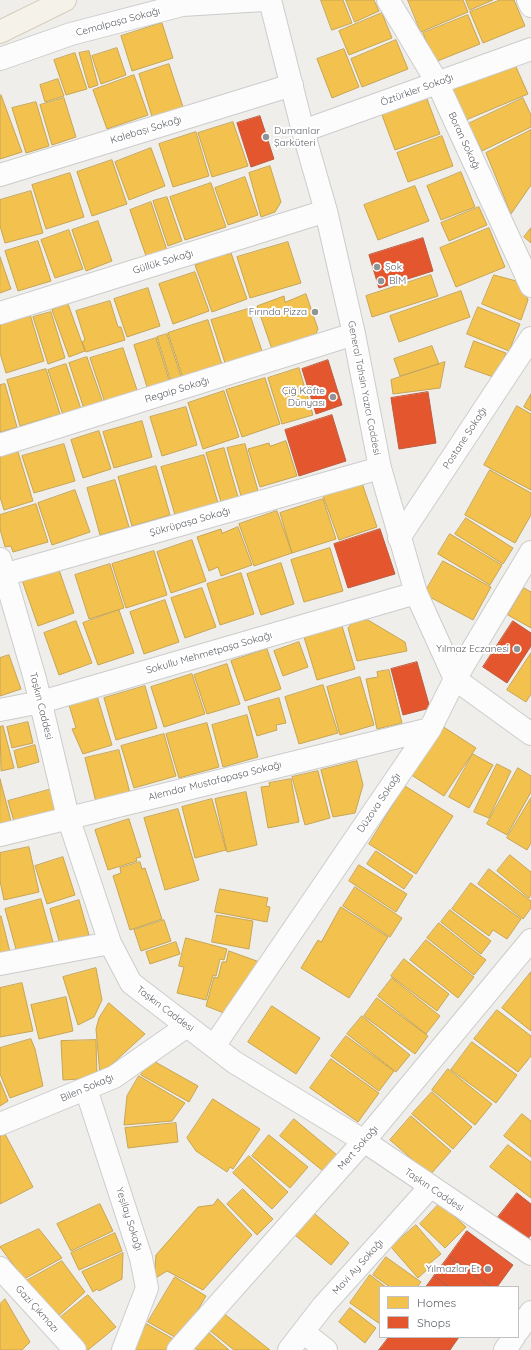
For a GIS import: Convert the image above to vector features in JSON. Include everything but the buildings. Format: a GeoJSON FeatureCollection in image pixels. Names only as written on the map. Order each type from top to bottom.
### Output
{"type":"FeatureCollection","features":[{"type":"Feature","properties":{"kind":"main road"},"geometry":{"type":"LineString","coordinates":[[0,32],[65,0]]}},
{"type":"Feature","properties":{"kind":"street","name":"Cemalpaşa Sokağı"},"geometry":{"type":"LineString","coordinates":[[0,59],[71,34],[182,5],[264,0]]}},
{"type":"Feature","properties":{"kind":"street","name":"General Tahsin Yazıcı Caddesi"},"geometry":{"type":"LineString","coordinates":[[270,0],[303,132],[326,211],[354,334],[380,468],[416,593],[455,679],[531,734]]}},
{"type":"Feature","properties":{"kind":"street","name":"Boran Sokağı"},"geometry":{"type":"LineString","coordinates":[[388,0],[436,82],[531,286]]}},
{"type":"Feature","properties":{"kind":"street"},"geometry":{"type":"LineString","coordinates":[[528,0],[531,6]]}},
{"type":"Feature","properties":{"kind":"street","name":"Öztürkler Sokağı"},"geometry":{"type":"LineString","coordinates":[[303,132],[436,82],[488,66],[531,49]]}},
{"type":"Feature","properties":{"kind":"street","name":"Kalebaşı Sokağı"},"geometry":{"type":"LineString","coordinates":[[0,175],[292,86]]}},
{"type":"Feature","properties":{"kind":"street","name":"Güllük Sokağı"},"geometry":{"type":"LineString","coordinates":[[0,313],[326,211]]}},
{"type":"Feature","properties":{"kind":"street","name":"Regaip Sokağı"},"geometry":{"type":"LineString","coordinates":[[0,445],[354,334]]}},
{"type":"Feature","properties":{"kind":"street","name":"Postane Sokağı"},"geometry":{"type":"LineString","coordinates":[[399,538],[531,338]]}},
{"type":"Feature","properties":{"kind":"street","name":"Şükrüpaşa Sokağı"},"geometry":{"type":"LineString","coordinates":[[1,570],[380,468]]}},
{"type":"Feature","properties":{"kind":"street","name":"Düzova Sokağı"},"geometry":{"type":"LineString","coordinates":[[214,1046],[430,729],[455,679],[531,552]]}},
{"type":"Feature","properties":{"kind":"street","name":"Taşkın Caddesi"},"geometry":{"type":"LineString","coordinates":[[1,570],[41,702],[68,817],[110,943],[131,983],[234,1062],[364,1141],[531,1254]]}},
{"type":"Feature","properties":{"kind":"street","name":"Sokullu Mehmetpaşa Sokağı"},"geometry":{"type":"LineString","coordinates":[[0,710],[41,702],[416,593]]}},
{"type":"Feature","properties":{"kind":"street","name":"Alemdar Mustafapaşa Sokağı"},"geometry":{"type":"LineString","coordinates":[[0,835],[68,817],[430,729]]}},
{"type":"Feature","properties":{"kind":"street","name":"Mert Sokağı"},"geometry":{"type":"LineString","coordinates":[[178,1350],[364,1141],[531,940]]}},
{"type":"Feature","properties":{"kind":"street"},"geometry":{"type":"LineString","coordinates":[[0,964],[110,943]]}},
{"type":"Feature","properties":{"kind":"street","name":"Bilen Sokağı"},"geometry":{"type":"LineString","coordinates":[[0,1124],[114,1077],[187,1026]]}},
{"type":"Feature","properties":{"kind":"street","name":"Yeşilay Sokağı"},"geometry":{"type":"LineString","coordinates":[[86,1089],[141,1258],[147,1288],[123,1350]]}},
{"type":"Feature","properties":{"kind":"street","name":"Mavi Ay Sokağı"},"geometry":{"type":"LineString","coordinates":[[289,1350],[323,1306],[430,1187]]}},
{"type":"Feature","properties":{"kind":"street","name":"Gazi Çıkmazı"},"geometry":{"type":"LineString","coordinates":[[0,1268],[75,1350]]}},
{"type":"Feature","properties":{"kind":"street"},"geometry":{"type":"LineString","coordinates":[[519,1330],[531,1312]]}},
{"type":"Feature","properties":{"kind":"street"},"geometry":{"type":"LineString","coordinates":[[303,1332],[326,1350]]}},
{"type":"Feature","properties":{"kind":"street"},"geometry":{"type":"LineString","coordinates":[[505,1350],[513,1338]]}},
{"type":"Feature","properties":{"kind":"place","name":"Dumanlar Şarküteri"},"geometry":{"type":"Point","coordinates":[266,137]}},
{"type":"Feature","properties":{"kind":"place","name":"Şok"},"geometry":{"type":"Point","coordinates":[377,267]}},
{"type":"Feature","properties":{"kind":"place","name":"BİM"},"geometry":{"type":"Point","coordinates":[381,281]}},
{"type":"Feature","properties":{"kind":"place","name":"Fırında Pizza"},"geometry":{"type":"Point","coordinates":[315,312]}},
{"type":"Feature","properties":{"kind":"place","name":"Çiğ Köfte Dünyası"},"geometry":{"type":"Point","coordinates":[333,397]}},
{"type":"Feature","properties":{"kind":"place","name":"Yılmaz Eczanesi"},"geometry":{"type":"Point","coordinates":[517,649]}},
{"type":"Feature","properties":{"kind":"place","name":"Yılmazlar Et"},"geometry":{"type":"Point","coordinates":[488,1269]}}]}
